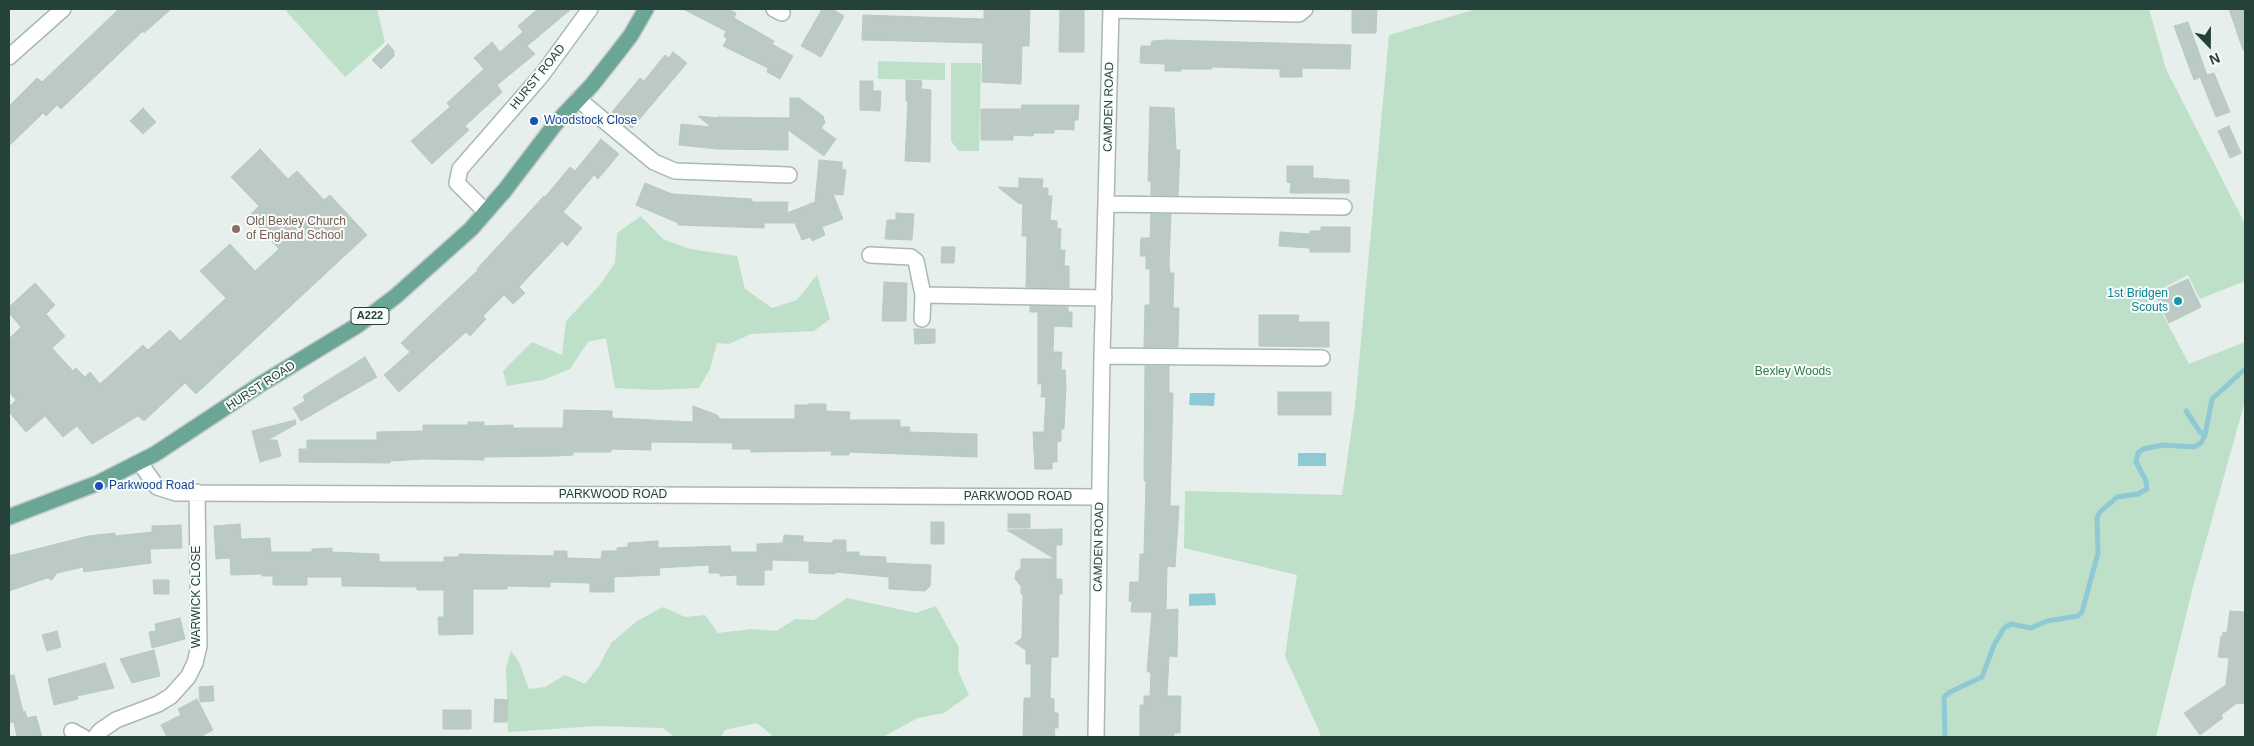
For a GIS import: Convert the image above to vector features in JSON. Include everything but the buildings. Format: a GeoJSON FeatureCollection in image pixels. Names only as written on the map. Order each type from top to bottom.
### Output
{"type":"FeatureCollection","features":[{"type":"Feature","properties":{"kind":"main road","name":"HURST ROAD"},"geometry":{"type":"LineString","coordinates":[[9,517],[66,497],[140,463],[358,325],[432,265],[486,212],[535,148],[618,52],[631,35],[646,9]]}},
{"type":"Feature","properties":{"kind":"street"},"geometry":{"type":"LineString","coordinates":[[9,57],[63,9]]}},
{"type":"Feature","properties":{"kind":"street","name":"HURST ROAD"},"geometry":{"type":"LineString","coordinates":[[486,212],[457,183],[460,170],[541,76],[590,9]]}},
{"type":"Feature","properties":{"kind":"street"},"geometry":{"type":"LineString","coordinates":[[1111,9],[1299,14],[1304,9]]}},
{"type":"Feature","properties":{"kind":"street","name":"CAMDEN ROAD"},"geometry":{"type":"LineString","coordinates":[[1096,737],[1102,356],[1111,9]]}},
{"type":"Feature","properties":{"kind":"street"},"geometry":{"type":"LineString","coordinates":[[578,99],[654,162],[675,171],[789,175]]}},
{"type":"Feature","properties":{"kind":"street"},"geometry":{"type":"LineString","coordinates":[[1107,204],[1344,207]]}},
{"type":"Feature","properties":{"kind":"street"},"geometry":{"type":"LineString","coordinates":[[870,255],[911,257],[916,261],[923,295],[922,319]]}},
{"type":"Feature","properties":{"kind":"street"},"geometry":{"type":"LineString","coordinates":[[923,295],[1104,298]]}},
{"type":"Feature","properties":{"kind":"street"},"geometry":{"type":"LineString","coordinates":[[1102,356],[1322,358]]}},
{"type":"Feature","properties":{"kind":"street","name":"PARKWOOD ROAD"},"geometry":{"type":"LineString","coordinates":[[140,463],[157,487],[176,493],[1100,497]]}},
{"type":"Feature","properties":{"kind":"street","name":"WARWICK CLOSE"},"geometry":{"type":"LineString","coordinates":[[95,737],[100,731],[116,720],[158,704],[171,696],[188,677],[195,662],[199,646],[197,492]]}},
{"type":"Feature","properties":{"kind":"green space"},"geometry":{"type":"Polygon","coordinates":[[[288,9],[377,9],[385,42],[345,77],[286,11],[288,9]]]}},
{"type":"Feature","properties":{"kind":"green space","name":"Bexley Woods"},"geometry":{"type":"Polygon","coordinates":[[[1476,9],[2149,9],[2166,69],[2245,224],[2245,281],[2200,299],[2188,275],[2152,294],[2189,364],[2245,342],[2245,401],[2193,587],[2156,737],[1320,737],[1320,733],[1285,656],[1297,575],[1184,548],[1185,491],[1342,495],[1355,406],[1389,35],[1476,9]]]}},
{"type":"Feature","properties":{"kind":"green space"},"geometry":{"type":"Polygon","coordinates":[[[878,61],[945,63],[945,80],[878,79],[878,61]]]}},
{"type":"Feature","properties":{"kind":"green space"},"geometry":{"type":"Polygon","coordinates":[[[951,63],[981,63],[979,151],[959,151],[951,141],[951,63]]]}},
{"type":"Feature","properties":{"kind":"green space"},"geometry":{"type":"Polygon","coordinates":[[[641,216],[663,239],[690,249],[737,256],[745,289],[772,308],[797,300],[817,275],[830,319],[814,331],[751,334],[729,344],[717,343],[710,369],[699,388],[653,390],[615,388],[606,338],[588,342],[570,369],[543,380],[507,386],[503,371],[532,342],[562,355],[566,321],[599,286],[615,263],[617,233],[641,216]]]}},
{"type":"Feature","properties":{"kind":"green space"},"geometry":{"type":"Polygon","coordinates":[[[847,598],[916,613],[936,606],[959,648],[958,670],[969,695],[944,713],[918,718],[883,737],[774,737],[757,723],[725,730],[721,737],[674,737],[663,728],[597,726],[508,732],[506,668],[511,651],[519,662],[529,689],[545,687],[565,675],[585,684],[599,666],[611,643],[637,621],[663,607],[685,617],[705,615],[718,633],[752,629],[776,631],[795,619],[814,620],[847,598]]]}},
{"type":"Feature","properties":{"kind":"water"},"geometry":{"type":"Polygon","coordinates":[[[1190,393],[1215,393],[1214,406],[1189,405],[1190,393]]]}},
{"type":"Feature","properties":{"kind":"water"},"geometry":{"type":"Polygon","coordinates":[[[1298,453],[1326,453],[1326,466],[1298,466],[1298,453]]]}},
{"type":"Feature","properties":{"kind":"water"},"geometry":{"type":"Polygon","coordinates":[[[1215,593],[1216,605],[1189,606],[1189,594],[1215,593]]]}},
{"type":"Feature","properties":{"kind":"waterway"},"geometry":{"type":"LineString","coordinates":[[1945,737],[1944,697],[1950,692],[1982,677],[1994,645],[2004,628],[2011,624],[2031,628],[2047,621],[2078,616],[2082,612],[2098,553],[2097,518],[2099,513],[2117,497],[2138,494],[2147,489],[2146,481],[2136,462],[2138,453],[2143,449],[2163,445],[2194,447],[2201,443],[2205,435],[2212,399],[2245,369]]}},
{"type":"Feature","properties":{"kind":"waterway"},"geometry":{"type":"LineString","coordinates":[[2186,411],[2200,432],[2205,435]]}},
{"type":"Feature","properties":{"kind":"place","name":"Woodstock Close"},"geometry":{"type":"Point","coordinates":[534,121]}},
{"type":"Feature","properties":{"kind":"place","name":"Old Bexley Church of England School"},"geometry":{"type":"Point","coordinates":[236,229]}},
{"type":"Feature","properties":{"kind":"place","name":"1st Bridgen Scouts"},"geometry":{"type":"Point","coordinates":[2178,301]}},
{"type":"Feature","properties":{"kind":"place","name":"Parkwood Road"},"geometry":{"type":"Point","coordinates":[99,486]}}]}
